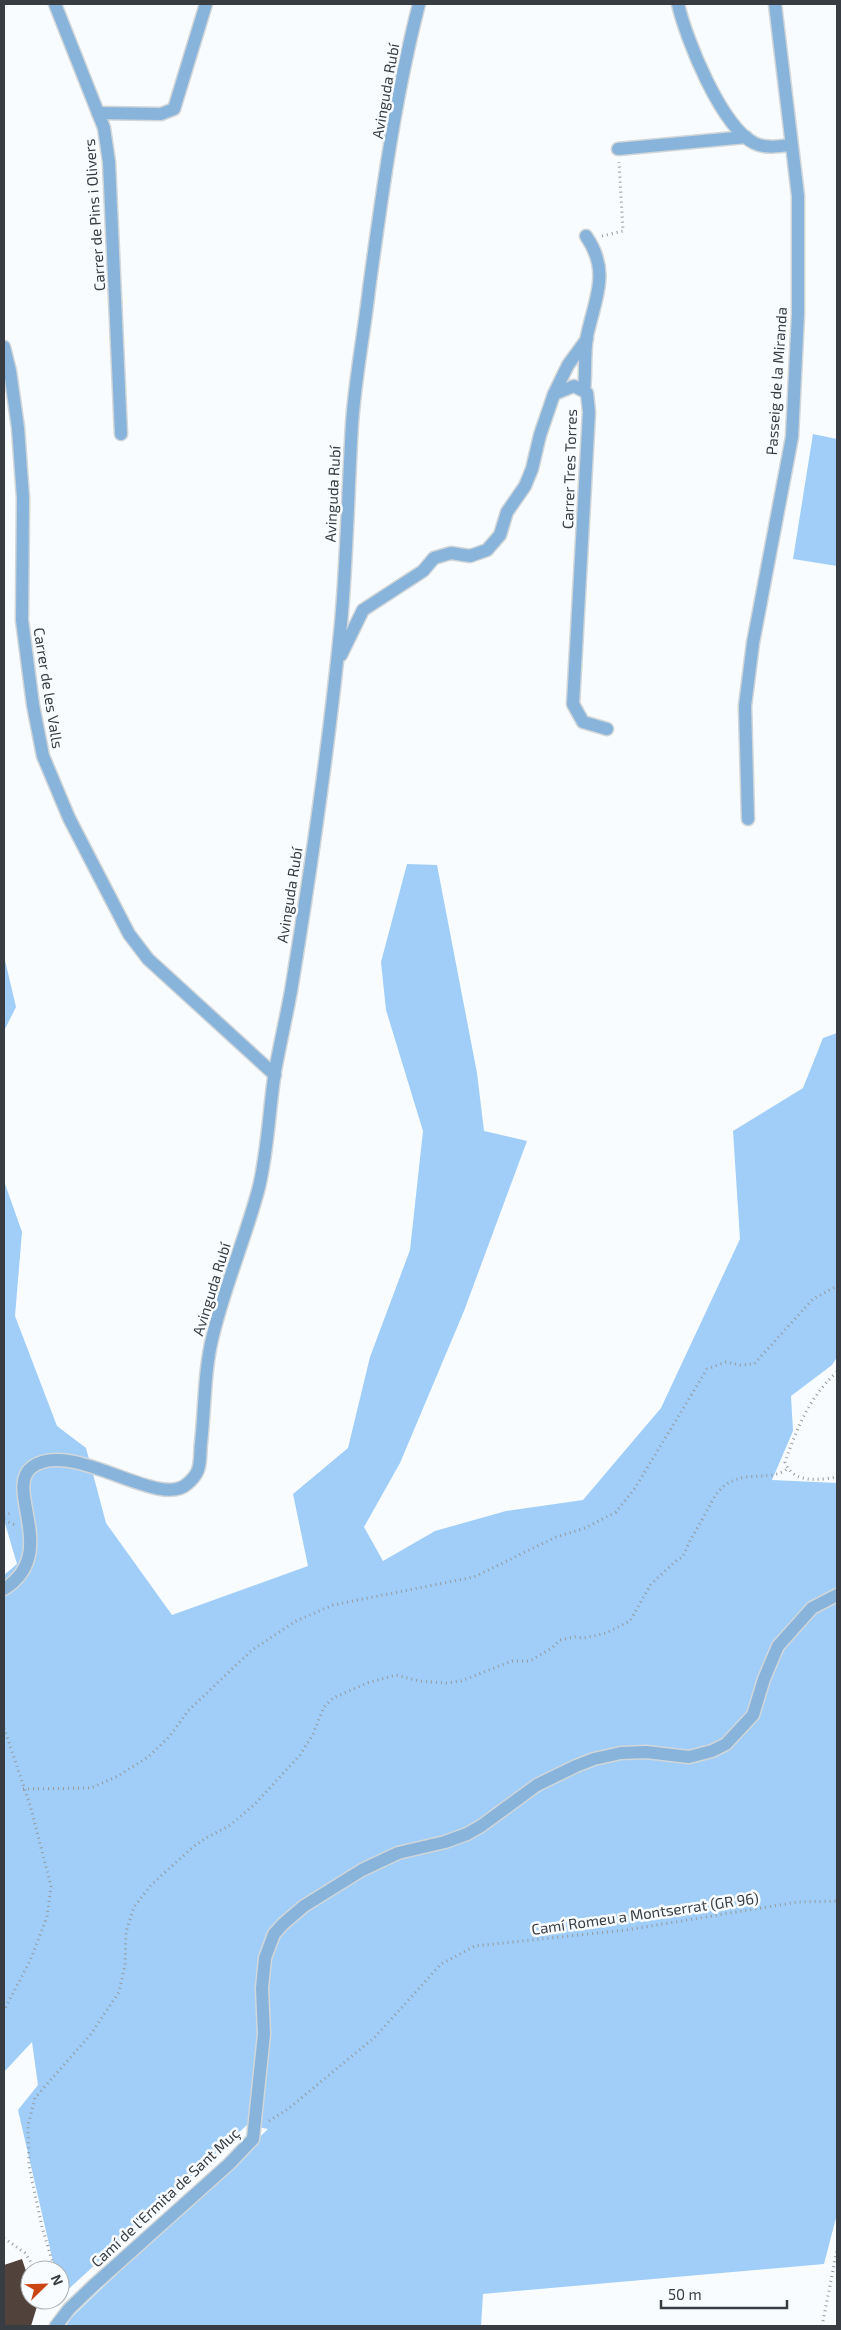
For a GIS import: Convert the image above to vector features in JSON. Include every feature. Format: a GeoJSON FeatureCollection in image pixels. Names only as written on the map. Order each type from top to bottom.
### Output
{"type":"FeatureCollection","features":[{"type":"Feature","properties":{"kind":"street","name":"Carrer de Pins i Olivers"},"geometry":{"type":"LineString","coordinates":[[55,4],[104,128],[109,162],[121,434]]}},
{"type":"Feature","properties":{"kind":"street"},"geometry":{"type":"LineString","coordinates":[[98,112],[161,114],[174,109],[206,4]]}},
{"type":"Feature","properties":{"kind":"street","name":"Avinguda Rubí"},"geometry":{"type":"LineString","coordinates":[[4,1588],[18,1579],[26,1567],[29,1555],[31,1538],[23,1488],[24,1476],[31,1468],[42,1462],[65,1459],[152,1486],[176,1491],[186,1485],[198,1470],[207,1371],[213,1335],[259,1188],[270,1130],[274,1075],[290,994],[321,794],[342,618],[352,418],[378,224],[410,38],[419,4]]}},
{"type":"Feature","properties":{"kind":"street"},"geometry":{"type":"LineString","coordinates":[[678,4],[688,40],[702,72],[730,118],[746,138],[760,145],[770,147],[791,145]]}},
{"type":"Feature","properties":{"kind":"street","name":"Passeig de la Miranda"},"geometry":{"type":"LineString","coordinates":[[748,818],[746,697],[753,643],[792,437],[798,314],[798,196],[775,4]]}},
{"type":"Feature","properties":{"kind":"street"},"geometry":{"type":"LineString","coordinates":[[618,149],[746,138]]}},
{"type":"Feature","properties":{"kind":"street"},"geometry":{"type":"LineString","coordinates":[[584,391],[587,339],[600,286],[596,250],[588,238]]}},
{"type":"Feature","properties":{"kind":"street"},"geometry":{"type":"LineString","coordinates":[[554,394],[568,365],[587,339]]}},
{"type":"Feature","properties":{"kind":"street","name":"Carrer de les Valls"},"geometry":{"type":"LineString","coordinates":[[4,347],[10,371],[18,428],[22,498],[22,620],[33,705],[43,756],[68,818],[129,934],[148,959],[274,1075]]}},
{"type":"Feature","properties":{"kind":"street","name":"Carrer Tres Torres"},"geometry":{"type":"LineString","coordinates":[[336,666],[364,610],[423,571],[434,558],[451,553],[470,556],[487,550],[500,535],[507,512],[525,486],[532,469],[540,436],[554,394],[574,386],[587,393],[589,412],[573,704],[583,722],[607,729]]}},
{"type":"Feature","properties":{"kind":"street","name":"Camí de l'Ermita de Sant Muç"},"geometry":{"type":"LineString","coordinates":[[56,2326],[94,2285],[229,2164],[253,2139],[264,2034],[262,1988],[265,1958],[274,1934],[292,1915],[338,1884],[380,1860],[467,1834],[537,1785],[576,1766],[594,1759],[646,1752],[689,1757],[712,1751],[726,1744],[753,1715],[764,1679],[778,1646],[812,1608],[837,1595]]}},
{"type":"Feature","properties":{"kind":"path"},"geometry":{"type":"LineString","coordinates":[[588,238],[623,231],[618,149]]}},
{"type":"Feature","properties":{"kind":"path"},"geometry":{"type":"LineString","coordinates":[[23,1789],[91,1788],[125,1772],[148,1757],[169,1737],[188,1711],[246,1656],[296,1621],[333,1605],[474,1577],[556,1537],[585,1528],[616,1512],[635,1488],[707,1369],[726,1362],[740,1365],[754,1364],[813,1299],[837,1286]]}},
{"type":"Feature","properties":{"kind":"path"},"geometry":{"type":"LineString","coordinates":[[837,1372],[820,1390],[803,1416],[785,1462],[788,1469],[803,1479],[837,1477]]}},
{"type":"Feature","properties":{"kind":"path"},"geometry":{"type":"LineString","coordinates":[[52,2260],[42,2227],[30,2166],[28,2125],[35,2098],[91,2034],[119,1992],[125,1965],[126,1932],[134,1907],[150,1885],[204,1839],[229,1826],[255,1804],[300,1755],[313,1734],[324,1707],[333,1698],[367,1683],[396,1675],[419,1681],[447,1683],[461,1681],[512,1661],[530,1661],[552,1648],[560,1640],[575,1637],[584,1638],[606,1633],[630,1621],[651,1584],[677,1560],[684,1557],[689,1541],[714,1495],[721,1488],[729,1482],[746,1477],[781,1474],[788,1469]]}},
{"type":"Feature","properties":{"kind":"path"},"geometry":{"type":"LineString","coordinates":[[4,1728],[52,1886],[51,1902],[47,1917],[30,1961],[4,2010]]}},
{"type":"Feature","properties":{"kind":"path","name":"Camí Romeu a Montserrat (GR 96)"},"geometry":{"type":"LineString","coordinates":[[255,2130],[288,2109],[375,2037],[441,1964],[474,1946],[626,1930],[798,1902],[837,1902]]}},
{"type":"Feature","properties":{"kind":"path"},"geometry":{"type":"LineString","coordinates":[[4,2238],[25,2254],[29,2260]]}},
{"type":"Feature","properties":{"kind":"path"},"geometry":{"type":"LineString","coordinates":[[822,2326],[837,2250]]}},
{"type":"Feature","properties":{"kind":"shaded area"},"geometry":{"type":"Polygon","coordinates":[[[813,434],[837,439],[837,566],[793,559],[813,434]]]}},
{"type":"Feature","properties":{"kind":"shaded area"},"geometry":{"type":"Polygon","coordinates":[[[407,864],[437,865],[477,1073],[484,1131],[527,1141],[464,1311],[400,1463],[364,1527],[383,1561],[435,1531],[506,1511],[583,1500],[661,1408],[740,1239],[733,1131],[803,1088],[823,1038],[837,1033],[837,1357],[832,1365],[791,1396],[793,1431],[772,1480],[837,1483],[837,2214],[824,2264],[483,2294],[481,2326],[66,2326],[71,2318],[268,2129],[247,2125],[70,2288],[70,2260],[53,2260],[18,2110],[38,2085],[32,2042],[4,2072],[4,1575],[17,1564],[4,1520],[4,1181],[22,1232],[15,1316],[57,1426],[86,1448],[106,1523],[172,1615],[308,1566],[293,1494],[348,1448],[370,1357],[410,1250],[423,1131],[386,1010],[381,962],[407,864]]]}},
{"type":"Feature","properties":{"kind":"shaded area"},"geometry":{"type":"Polygon","coordinates":[[[4,956],[16,1007],[4,1031],[4,956]]]}},
{"type":"Feature","properties":{"kind":"building"},"geometry":{"type":"Polygon","coordinates":[[[22,2259],[20,2260],[20,2310],[36,2310],[31,2326],[4,2326],[4,2265],[22,2259]]]}}]}
